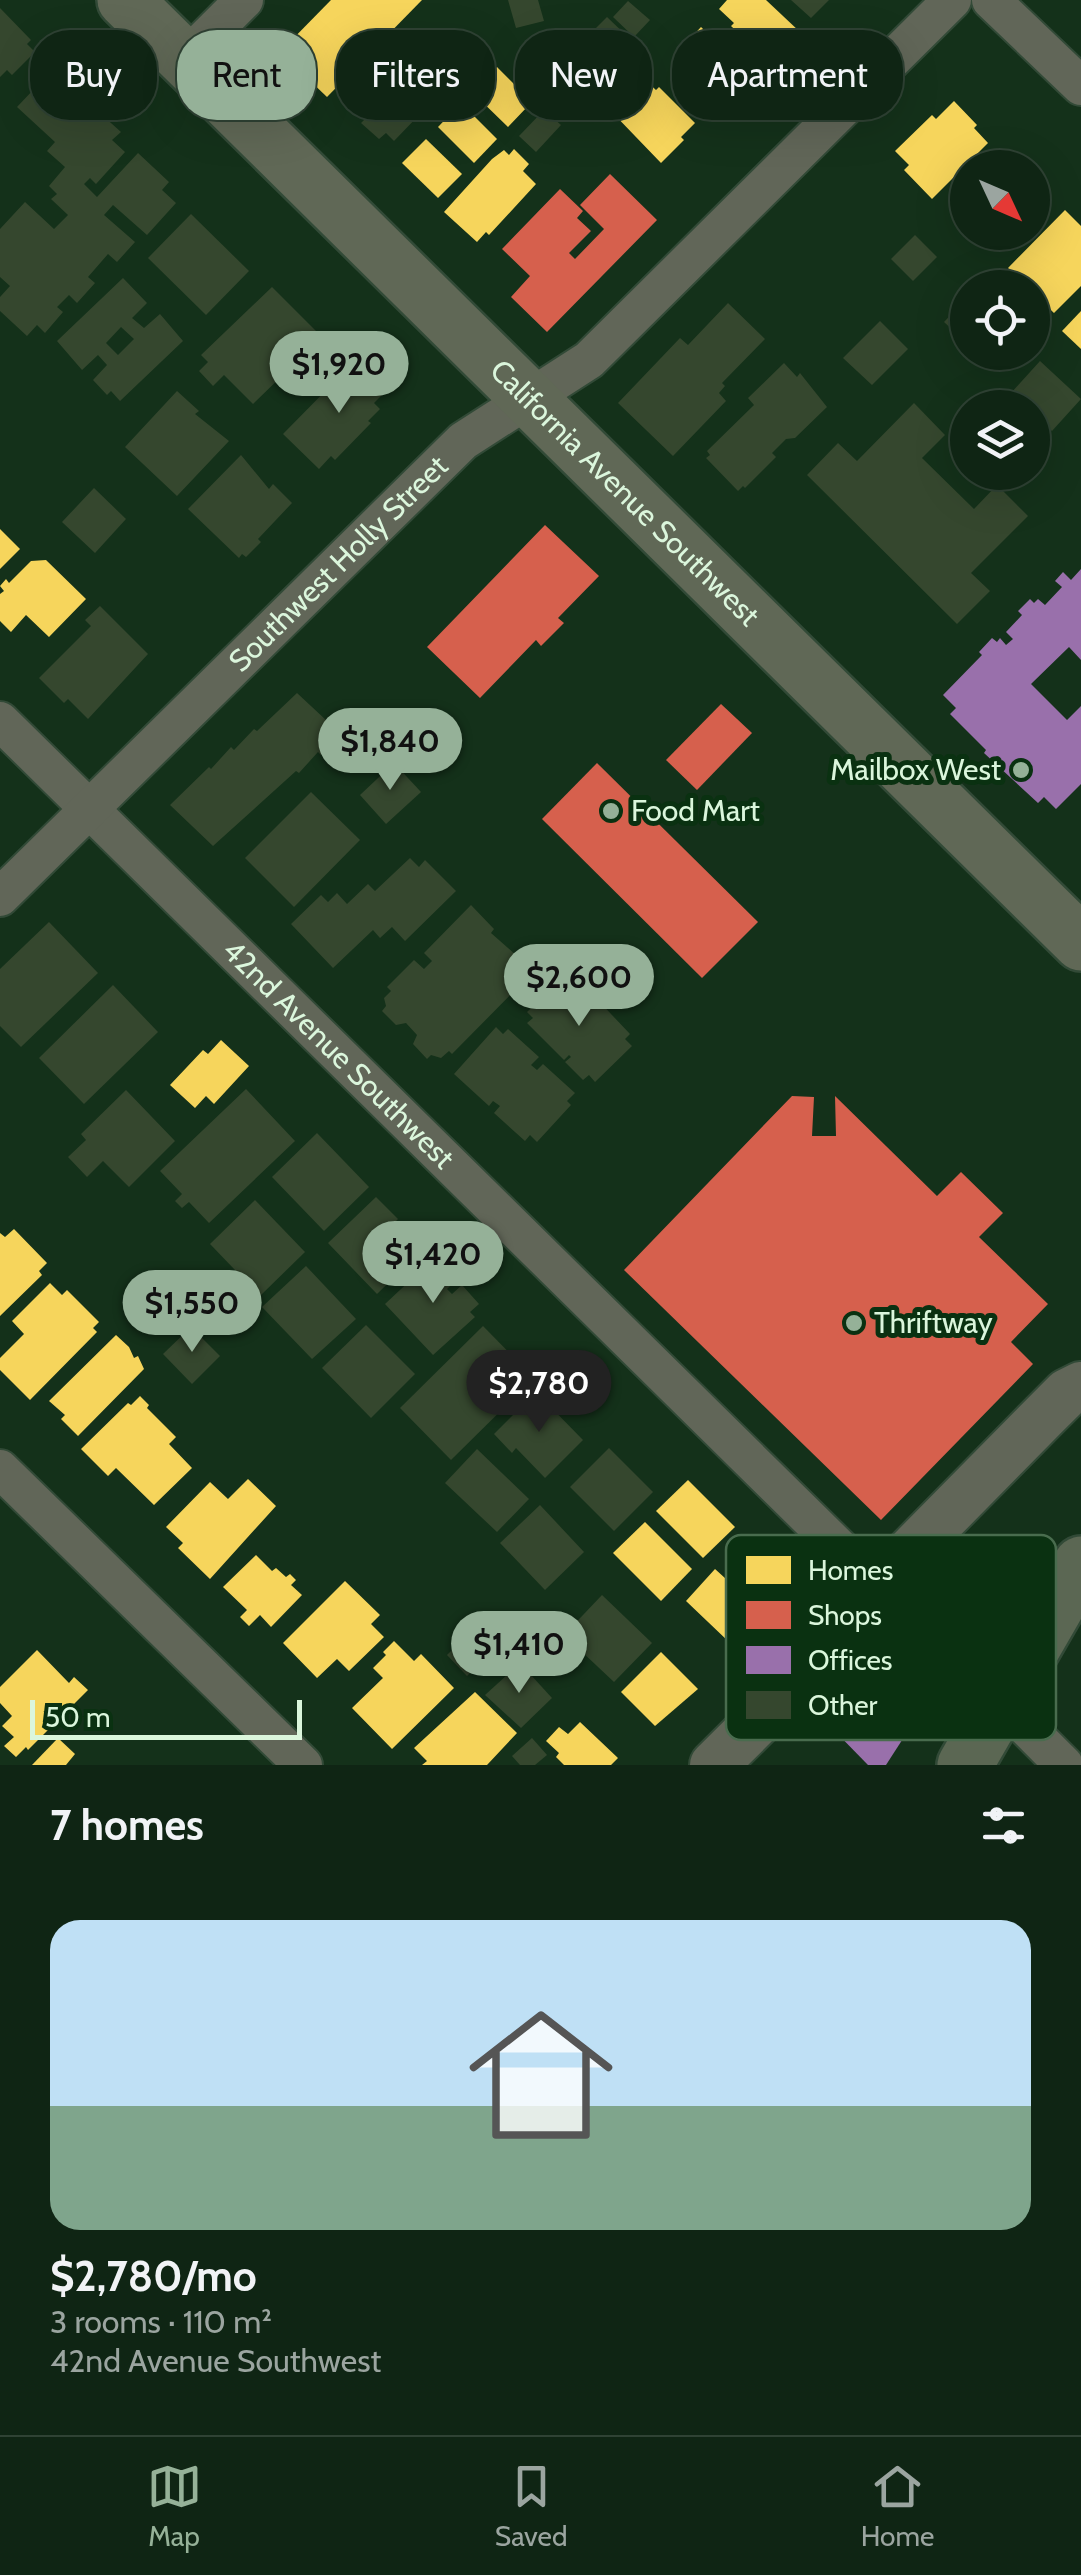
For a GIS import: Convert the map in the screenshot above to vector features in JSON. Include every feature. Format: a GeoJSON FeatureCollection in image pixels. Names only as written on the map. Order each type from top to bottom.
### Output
{"type":"FeatureCollection","features":[{"type":"Feature","properties":{"kind":"main road","name":"California Avenue Southwest"},"geometry":{"type":"LineString","coordinates":[[126,0],[177,50]]}},
{"type":"Feature","properties":{"kind":"main road","name":"California Avenue Southwest"},"geometry":{"type":"LineString","coordinates":[[247,120],[1081,943]]}},
{"type":"Feature","properties":{"kind":"main road"},"geometry":{"type":"LineString","coordinates":[[1056,1607],[1081,1564]]}},
{"type":"Feature","properties":{"kind":"main road"},"geometry":{"type":"LineString","coordinates":[[965,1765],[979,1740]]}},
{"type":"Feature","properties":{"kind":"street"},"geometry":{"type":"LineString","coordinates":[[213,30],[244,0]]}},
{"type":"Feature","properties":{"kind":"street","name":"Southwest Holly Street"},"geometry":{"type":"LineString","coordinates":[[0,897],[463,441],[589,360],[952,0]]}},
{"type":"Feature","properties":{"kind":"street"},"geometry":{"type":"LineString","coordinates":[[992,0],[1081,86]]}},
{"type":"Feature","properties":{"kind":"street","name":"42nd Avenue Southwest"},"geometry":{"type":"LineString","coordinates":[[0,722],[826,1535]]}},
{"type":"Feature","properties":{"kind":"street"},"geometry":{"type":"LineString","coordinates":[[927,1535],[1067,1393],[1081,1386]]}},
{"type":"Feature","properties":{"kind":"street"},"geometry":{"type":"LineString","coordinates":[[0,1469],[304,1765]]}},
{"type":"Feature","properties":{"kind":"street"},"geometry":{"type":"LineString","coordinates":[[714,1765],[739,1740]]}},
{"type":"Feature","properties":{"kind":"street","name":"42nd Avenue Southwest"},"geometry":{"type":"LineString","coordinates":[[1039,1740],[1064,1765]]}},
{"type":"Feature","properties":{"kind":"building: Homes"},"geometry":{"type":"Polygon","coordinates":[[[331,0],[422,0],[393,30],[336,30],[336,88],[327,97],[316,86],[316,30],[302,30],[331,0]]]}},
{"type":"Feature","properties":{"kind":"building: Homes"},"geometry":{"type":"Polygon","coordinates":[[[727,0],[766,0],[798,30],[735,30],[731,26],[734,23],[719,9],[727,0]]]}},
{"type":"Feature","properties":{"kind":"building: Homes"},"geometry":{"type":"Polygon","coordinates":[[[495,69],[515,85],[515,120],[508,127],[495,114],[495,69]]]}},
{"type":"Feature","properties":{"kind":"building: Homes"},"geometry":{"type":"Polygon","coordinates":[[[652,86],[656,90],[659,87],[672,100],[672,120],[695,123],[661,163],[620,120],[652,120],[652,86]]]}},
{"type":"Feature","properties":{"kind":"building: Homes"},"geometry":{"type":"Polygon","coordinates":[[[954,101],[988,143],[981,150],[950,150],[950,181],[932,199],[904,170],[909,165],[895,151],[932,115],[936,119],[954,101]]]}},
{"type":"Feature","properties":{"kind":"building: Homes"},"geometry":{"type":"Polygon","coordinates":[[[445,120],[478,120],[497,139],[474,163],[438,127],[445,120]]]}},
{"type":"Feature","properties":{"kind":"building: Homes"},"geometry":{"type":"Polygon","coordinates":[[[426,139],[462,174],[438,198],[402,163],[426,139]]]}},
{"type":"Feature","properties":{"kind":"building: Homes"},"geometry":{"type":"Polygon","coordinates":[[[514,149],[529,164],[523,171],[536,184],[489,235],[486,232],[477,242],[444,212],[492,159],[504,150],[509,155],[514,149]]]}},
{"type":"Feature","properties":{"kind":"building: Homes"},"geometry":{"type":"Polygon","coordinates":[[[1065,210],[1081,226],[1081,286],[1054,313],[1050,309],[1050,270],[1008,268],[1026,250],[1050,250],[1050,225],[1065,210]]]}},
{"type":"Feature","properties":{"kind":"building: Homes"},"geometry":{"type":"Polygon","coordinates":[[[1081,311],[1081,349],[1062,331],[1081,311]]]}},
{"type":"Feature","properties":{"kind":"building: Homes"},"geometry":{"type":"Polygon","coordinates":[[[0,529],[20,549],[0,569],[0,529]]]}},
{"type":"Feature","properties":{"kind":"building: Homes"},"geometry":{"type":"Polygon","coordinates":[[[46,560],[86,599],[49,637],[26,615],[11,632],[0,621],[0,594],[4,591],[0,586],[6,579],[9,583],[31,561],[46,560]]]}},
{"type":"Feature","properties":{"kind":"building: Homes"},"geometry":{"type":"Polygon","coordinates":[[[221,1040],[249,1066],[214,1104],[206,1096],[195,1108],[170,1085],[203,1050],[208,1054],[221,1040]]]}},
{"type":"Feature","properties":{"kind":"building: Homes"},"geometry":{"type":"Polygon","coordinates":[[[14,1229],[47,1263],[39,1271],[42,1275],[0,1316],[0,1233],[5,1237],[14,1229]]]}},
{"type":"Feature","properties":{"kind":"building: Homes"},"geometry":{"type":"Polygon","coordinates":[[[50,1283],[62,1295],[67,1290],[99,1322],[93,1328],[97,1332],[30,1400],[0,1370],[0,1358],[24,1334],[12,1321],[50,1283]]]}},
{"type":"Feature","properties":{"kind":"building: Homes"},"geometry":{"type":"Polygon","coordinates":[[[116,1335],[134,1358],[138,1356],[144,1369],[78,1436],[61,1419],[65,1415],[49,1401],[116,1335]]]}},
{"type":"Feature","properties":{"kind":"building: Homes"},"geometry":{"type":"Polygon","coordinates":[[[140,1396],[176,1437],[169,1444],[192,1468],[154,1505],[116,1468],[108,1476],[81,1449],[140,1396]]]}},
{"type":"Feature","properties":{"kind":"building: Homes"},"geometry":{"type":"Polygon","coordinates":[[[248,1479],[276,1506],[210,1579],[178,1548],[183,1543],[166,1527],[210,1482],[228,1499],[248,1479]]]}},
{"type":"Feature","properties":{"kind":"building: Homes"},"geometry":{"type":"Polygon","coordinates":[[[688,1480],[735,1527],[703,1558],[656,1511],[688,1480]]]}},
{"type":"Feature","properties":{"kind":"building: Homes"},"geometry":{"type":"Polygon","coordinates":[[[645,1522],[692,1569],[661,1601],[613,1553],[645,1522]]]}},
{"type":"Feature","properties":{"kind":"building: Homes"},"geometry":{"type":"Polygon","coordinates":[[[256,1555],[272,1571],[276,1568],[286,1577],[290,1574],[296,1580],[291,1585],[302,1595],[271,1627],[260,1615],[249,1626],[240,1617],[247,1610],[223,1587],[256,1555]]]}},
{"type":"Feature","properties":{"kind":"building: Homes"},"geometry":{"type":"Polygon","coordinates":[[[715,1569],[726,1579],[726,1639],[686,1601],[715,1569]]]}},
{"type":"Feature","properties":{"kind":"building: Homes"},"geometry":{"type":"Polygon","coordinates":[[[345,1581],[380,1615],[371,1624],[384,1637],[349,1671],[337,1659],[317,1678],[283,1643],[345,1581]]]}},
{"type":"Feature","properties":{"kind":"building: Homes"},"geometry":{"type":"Polygon","coordinates":[[[394,1641],[414,1661],[421,1654],[454,1688],[392,1749],[352,1708],[383,1678],[373,1668],[394,1641]]]}},
{"type":"Feature","properties":{"kind":"building: Homes"},"geometry":{"type":"Polygon","coordinates":[[[37,1650],[69,1683],[74,1677],[88,1690],[28,1750],[26,1747],[16,1757],[4,1746],[14,1737],[2,1726],[12,1716],[0,1703],[0,1687],[37,1650]]]}},
{"type":"Feature","properties":{"kind":"building: Homes"},"geometry":{"type":"Polygon","coordinates":[[[661,1652],[698,1689],[655,1726],[621,1692],[661,1652]]]}},
{"type":"Feature","properties":{"kind":"building: Homes"},"geometry":{"type":"Polygon","coordinates":[[[475,1692],[517,1733],[487,1765],[422,1765],[427,1761],[414,1748],[475,1692]]]}},
{"type":"Feature","properties":{"kind":"building: Homes"},"geometry":{"type":"Polygon","coordinates":[[[580,1722],[618,1758],[611,1765],[564,1765],[556,1757],[559,1753],[546,1741],[559,1727],[568,1734],[580,1722]]]}},
{"type":"Feature","properties":{"kind":"building: Homes"},"geometry":{"type":"Polygon","coordinates":[[[58,1738],[75,1754],[66,1765],[32,1765],[58,1738]]]}},
{"type":"Feature","properties":{"kind":"building: Shops"},"geometry":{"type":"Polygon","coordinates":[[[610,174],[657,220],[547,332],[511,297],[530,276],[502,249],[560,189],[583,211],[577,218],[591,231],[569,253],[575,259],[604,229],[580,205],[610,174]]]}},
{"type":"Feature","properties":{"kind":"building: Shops"},"geometry":{"type":"Polygon","coordinates":[[[545,525],[599,576],[558,618],[564,623],[541,646],[536,640],[480,698],[427,647],[545,525]]]}},
{"type":"Feature","properties":{"kind":"building: Shops"},"geometry":{"type":"Polygon","coordinates":[[[721,704],[752,733],[697,790],[666,760],[721,704]]]}},
{"type":"Feature","properties":{"kind":"building: Shops"},"geometry":{"type":"Polygon","coordinates":[[[597,763],[758,922],[702,978],[542,819],[597,763]]]}},
{"type":"Feature","properties":{"kind":"building: Shops","name":"Thriftway"},"geometry":{"type":"Polygon","coordinates":[[[792,1096],[814,1097],[812,1136],[836,1136],[835,1096],[937,1196],[961,1172],[1003,1213],[979,1237],[1048,1304],[1011,1342],[1033,1364],[881,1520],[624,1270],[792,1096]]]}},
{"type":"Feature","properties":{"kind":"building: Offices"},"geometry":{"type":"Polygon","coordinates":[[[1081,569],[1081,660],[1069,647],[1031,684],[1067,720],[1081,706],[1081,784],[1056,809],[1044,797],[1038,803],[984,753],[986,750],[950,714],[956,708],[943,695],[982,655],[979,652],[992,638],[997,642],[1000,638],[1006,645],[1013,639],[1006,632],[1030,599],[1045,605],[1062,587],[1055,581],[1063,572],[1071,580],[1081,569]]]}},
{"type":"Feature","properties":{"kind":"building: Offices"},"geometry":{"type":"Polygon","coordinates":[[[844,1740],[902,1740],[886,1765],[868,1765],[844,1740]]]}},
{"type":"Feature","properties":{"kind":"building: Other"},"geometry":{"type":"Polygon","coordinates":[[[508,0],[538,0],[544,21],[516,28],[508,0]]]}},
{"type":"Feature","properties":{"kind":"building: Other"},"geometry":{"type":"Polygon","coordinates":[[[791,0],[829,0],[811,18],[791,0]]]}},
{"type":"Feature","properties":{"kind":"building: Other"},"geometry":{"type":"Polygon","coordinates":[[[628,1],[650,20],[641,30],[627,30],[613,17],[628,1]]]}},
{"type":"Feature","properties":{"kind":"building: Other"},"geometry":{"type":"Polygon","coordinates":[[[0,8],[30,39],[30,57],[12,75],[7,70],[0,77],[0,8]]]}},
{"type":"Feature","properties":{"kind":"building: Other"},"geometry":{"type":"Polygon","coordinates":[[[607,17],[621,30],[594,30],[607,17]]]}},
{"type":"Feature","properties":{"kind":"building: Other"},"geometry":{"type":"Polygon","coordinates":[[[30,93],[30,119],[17,107],[30,93]]]}},
{"type":"Feature","properties":{"kind":"building: Other"},"geometry":{"type":"Polygon","coordinates":[[[31,120],[108,120],[121,132],[112,140],[125,152],[96,184],[90,178],[84,184],[97,197],[138,153],[169,182],[162,190],[176,203],[147,235],[113,205],[104,215],[135,242],[117,262],[108,254],[88,277],[95,283],[77,303],[69,295],[57,307],[63,312],[45,333],[37,325],[27,336],[0,311],[0,297],[10,286],[0,277],[0,229],[25,202],[54,229],[68,215],[51,199],[57,194],[49,186],[65,167],[47,151],[55,142],[31,120]]]}},
{"type":"Feature","properties":{"kind":"building: Other"},"geometry":{"type":"Polygon","coordinates":[[[414,120],[394,141],[386,133],[379,139],[361,123],[414,120]]]}},
{"type":"Feature","properties":{"kind":"building: Other"},"geometry":{"type":"Polygon","coordinates":[[[534,120],[555,120],[561,125],[536,152],[519,136],[534,120]]]}},
{"type":"Feature","properties":{"kind":"building: Other"},"geometry":{"type":"Polygon","coordinates":[[[191,214],[249,271],[206,315],[148,258],[191,214]]]}},
{"type":"Feature","properties":{"kind":"building: Other"},"geometry":{"type":"Polygon","coordinates":[[[915,235],[937,257],[913,281],[891,259],[915,235]]]}},
{"type":"Feature","properties":{"kind":"building: Other"},"geometry":{"type":"Polygon","coordinates":[[[123,278],[147,303],[132,318],[144,328],[160,314],[183,341],[120,401],[111,391],[107,395],[93,380],[107,365],[98,355],[82,370],[57,341],[123,278]],[[121,327],[106,343],[118,355],[134,339],[121,327]]]}},
{"type":"Feature","properties":{"kind":"building: Other"},"geometry":{"type":"Polygon","coordinates":[[[272,287],[322,337],[253,404],[224,375],[213,386],[199,371],[208,362],[201,355],[272,287]]]}},
{"type":"Feature","properties":{"kind":"building: Other"},"geometry":{"type":"Polygon","coordinates":[[[728,303],[765,339],[722,383],[725,386],[719,393],[726,401],[673,456],[618,403],[680,338],[688,345],[728,303]]]}},
{"type":"Feature","properties":{"kind":"building: Other"},"geometry":{"type":"Polygon","coordinates":[[[880,321],[908,349],[872,385],[843,358],[880,321]]]}},
{"type":"Feature","properties":{"kind":"building: Other"},"geometry":{"type":"Polygon","coordinates":[[[378,362],[397,380],[374,403],[380,409],[368,421],[371,423],[335,460],[331,456],[319,469],[283,434],[344,372],[357,384],[378,362]]]}},
{"type":"Feature","properties":{"kind":"building: Other"},"geometry":{"type":"Polygon","coordinates":[[[784,363],[797,377],[800,373],[827,407],[795,438],[786,439],[772,453],[776,457],[738,491],[706,458],[710,455],[707,451],[754,405],[748,398],[784,363]]]}},
{"type":"Feature","properties":{"kind":"building: Other"},"geometry":{"type":"Polygon","coordinates":[[[1032,370],[1050,370],[1081,399],[1052,431],[1050,390],[1014,390],[1032,370]]]}},
{"type":"Feature","properties":{"kind":"building: Other"},"geometry":{"type":"Polygon","coordinates":[[[177,391],[199,411],[195,414],[229,441],[177,496],[125,447],[177,391]]]}},
{"type":"Feature","properties":{"kind":"building: Other"},"geometry":{"type":"Polygon","coordinates":[[[914,403],[945,435],[922,458],[950,490],[974,509],[992,490],[1002,490],[1028,516],[971,573],[990,591],[957,624],[807,475],[838,443],[857,461],[914,403]]]}},
{"type":"Feature","properties":{"kind":"building: Other"},"geometry":{"type":"Polygon","coordinates":[[[241,455],[269,489],[273,484],[292,503],[258,539],[261,542],[246,557],[242,554],[239,558],[188,509],[241,455]]]}},
{"type":"Feature","properties":{"kind":"building: Other"},"geometry":{"type":"Polygon","coordinates":[[[94,488],[126,519],[95,553],[62,522],[94,488]]]}},
{"type":"Feature","properties":{"kind":"building: Other"},"geometry":{"type":"Polygon","coordinates":[[[100,606],[148,654],[88,719],[68,699],[64,703],[39,678],[91,626],[85,620],[100,606]]]}},
{"type":"Feature","properties":{"kind":"building: Other"},"geometry":{"type":"Polygon","coordinates":[[[297,693],[341,734],[213,846],[170,805],[231,747],[234,750],[297,693]]]}},
{"type":"Feature","properties":{"kind":"building: Other"},"geometry":{"type":"Polygon","coordinates":[[[394,763],[421,792],[386,824],[360,795],[394,763]]]}},
{"type":"Feature","properties":{"kind":"building: Other"},"geometry":{"type":"Polygon","coordinates":[[[311,792],[360,840],[294,907],[245,858],[311,792]]]}},
{"type":"Feature","properties":{"kind":"building: Other"},"geometry":{"type":"Polygon","coordinates":[[[410,858],[419,867],[425,860],[456,891],[405,941],[392,927],[380,938],[373,930],[333,968],[291,924],[321,895],[328,902],[337,893],[347,904],[368,884],[375,891],[410,858]]]}},
{"type":"Feature","properties":{"kind":"building: Other"},"geometry":{"type":"Polygon","coordinates":[[[471,905],[494,929],[491,933],[534,971],[452,1054],[449,1051],[441,1058],[431,1055],[427,1059],[413,1044],[417,1035],[406,1023],[396,1025],[382,1011],[386,1006],[384,998],[391,991],[387,987],[414,960],[424,969],[432,961],[424,953],[471,905]]]}},
{"type":"Feature","properties":{"kind":"building: Other"},"geometry":{"type":"Polygon","coordinates":[[[49,922],[98,973],[21,1047],[0,1026],[0,969],[49,922]]]}},
{"type":"Feature","properties":{"kind":"building: Other"},"geometry":{"type":"Polygon","coordinates":[[[564,977],[570,984],[576,977],[630,1034],[625,1039],[632,1046],[595,1082],[589,1075],[583,1080],[565,1062],[571,1057],[564,1060],[527,1023],[533,1018],[527,1012],[564,977]]]}},
{"type":"Feature","properties":{"kind":"building: Other"},"geometry":{"type":"Polygon","coordinates":[[[113,985],[158,1032],[84,1104],[39,1058],[113,985]]]}},
{"type":"Feature","properties":{"kind":"building: Other"},"geometry":{"type":"Polygon","coordinates":[[[496,1027],[503,1034],[508,1029],[539,1057],[531,1065],[537,1070],[543,1064],[575,1093],[567,1101],[571,1105],[537,1142],[530,1135],[525,1141],[494,1113],[500,1106],[493,1101],[489,1106],[454,1074],[496,1027]]]}},
{"type":"Feature","properties":{"kind":"building: Other"},"geometry":{"type":"Polygon","coordinates":[[[246,1089],[295,1141],[209,1223],[189,1202],[182,1208],[175,1201],[182,1194],[160,1171],[246,1089]]]}},
{"type":"Feature","properties":{"kind":"building: Other"},"geometry":{"type":"Polygon","coordinates":[[[126,1090],[175,1141],[129,1187],[103,1161],[87,1177],[68,1157],[86,1140],[81,1134],[126,1090]]]}},
{"type":"Feature","properties":{"kind":"building: Other"},"geometry":{"type":"Polygon","coordinates":[[[317,1133],[369,1187],[324,1231],[272,1177],[317,1133]]]}},
{"type":"Feature","properties":{"kind":"building: Other"},"geometry":{"type":"Polygon","coordinates":[[[376,1197],[398,1219],[387,1230],[392,1234],[402,1225],[424,1248],[377,1294],[328,1243],[376,1197]]]}},
{"type":"Feature","properties":{"kind":"building: Other"},"geometry":{"type":"Polygon","coordinates":[[[255,1200],[305,1252],[260,1296],[210,1244],[255,1200]]]}},
{"type":"Feature","properties":{"kind":"building: Other"},"geometry":{"type":"Polygon","coordinates":[[[439,1259],[457,1279],[447,1289],[452,1294],[462,1285],[479,1304],[470,1312],[475,1317],[433,1355],[385,1304],[431,1261],[433,1264],[439,1259]]]}},
{"type":"Feature","properties":{"kind":"building: Other"},"geometry":{"type":"Polygon","coordinates":[[[306,1266],[356,1319],[312,1359],[262,1307],[306,1266]]]}},
{"type":"Feature","properties":{"kind":"building: Other"},"geometry":{"type":"Polygon","coordinates":[[[366,1325],[415,1374],[371,1418],[322,1368],[366,1325]]]}},
{"type":"Feature","properties":{"kind":"building: Other"},"geometry":{"type":"Polygon","coordinates":[[[483,1326],[534,1378],[451,1460],[400,1408],[483,1326]]]}},
{"type":"Feature","properties":{"kind":"building: Other"},"geometry":{"type":"Polygon","coordinates":[[[191,1327],[220,1356],[192,1384],[163,1354],[191,1327]]]}},
{"type":"Feature","properties":{"kind":"building: Other"},"geometry":{"type":"Polygon","coordinates":[[[536,1392],[583,1440],[545,1478],[516,1448],[512,1453],[494,1434],[536,1392]]]}},
{"type":"Feature","properties":{"kind":"building: Other"},"geometry":{"type":"Polygon","coordinates":[[[609,1448],[653,1492],[614,1531],[570,1487],[609,1448]]]}},
{"type":"Feature","properties":{"kind":"building: Other"},"geometry":{"type":"Polygon","coordinates":[[[477,1449],[529,1499],[497,1532],[445,1483],[477,1449]]]}},
{"type":"Feature","properties":{"kind":"building: Other"},"geometry":{"type":"Polygon","coordinates":[[[540,1505],[584,1552],[545,1590],[500,1543],[540,1505]]]}},
{"type":"Feature","properties":{"kind":"building: Other"},"geometry":{"type":"Polygon","coordinates":[[[602,1595],[652,1643],[614,1682],[564,1635],[602,1595]]]}},
{"type":"Feature","properties":{"kind":"building: Other"},"geometry":{"type":"Polygon","coordinates":[[[482,1620],[503,1640],[467,1676],[447,1655],[482,1620]]]}},
{"type":"Feature","properties":{"kind":"building: Other"},"geometry":{"type":"Polygon","coordinates":[[[520,1663],[552,1698],[521,1728],[485,1695],[520,1663]]]}},
{"type":"Feature","properties":{"kind":"building: Other"},"geometry":{"type":"Polygon","coordinates":[[[532,1738],[547,1755],[535,1765],[520,1765],[512,1756],[532,1738]]]}},
{"type":"Feature","properties":{"kind":"place","name":"Mailbox West"},"geometry":{"type":"Point","coordinates":[1021,770]}},
{"type":"Feature","properties":{"kind":"place","name":"Food Mart"},"geometry":{"type":"Point","coordinates":[611,811]}},
{"type":"Feature","properties":{"kind":"place","name":"Thriftway"},"geometry":{"type":"Point","coordinates":[854,1323]}}]}
